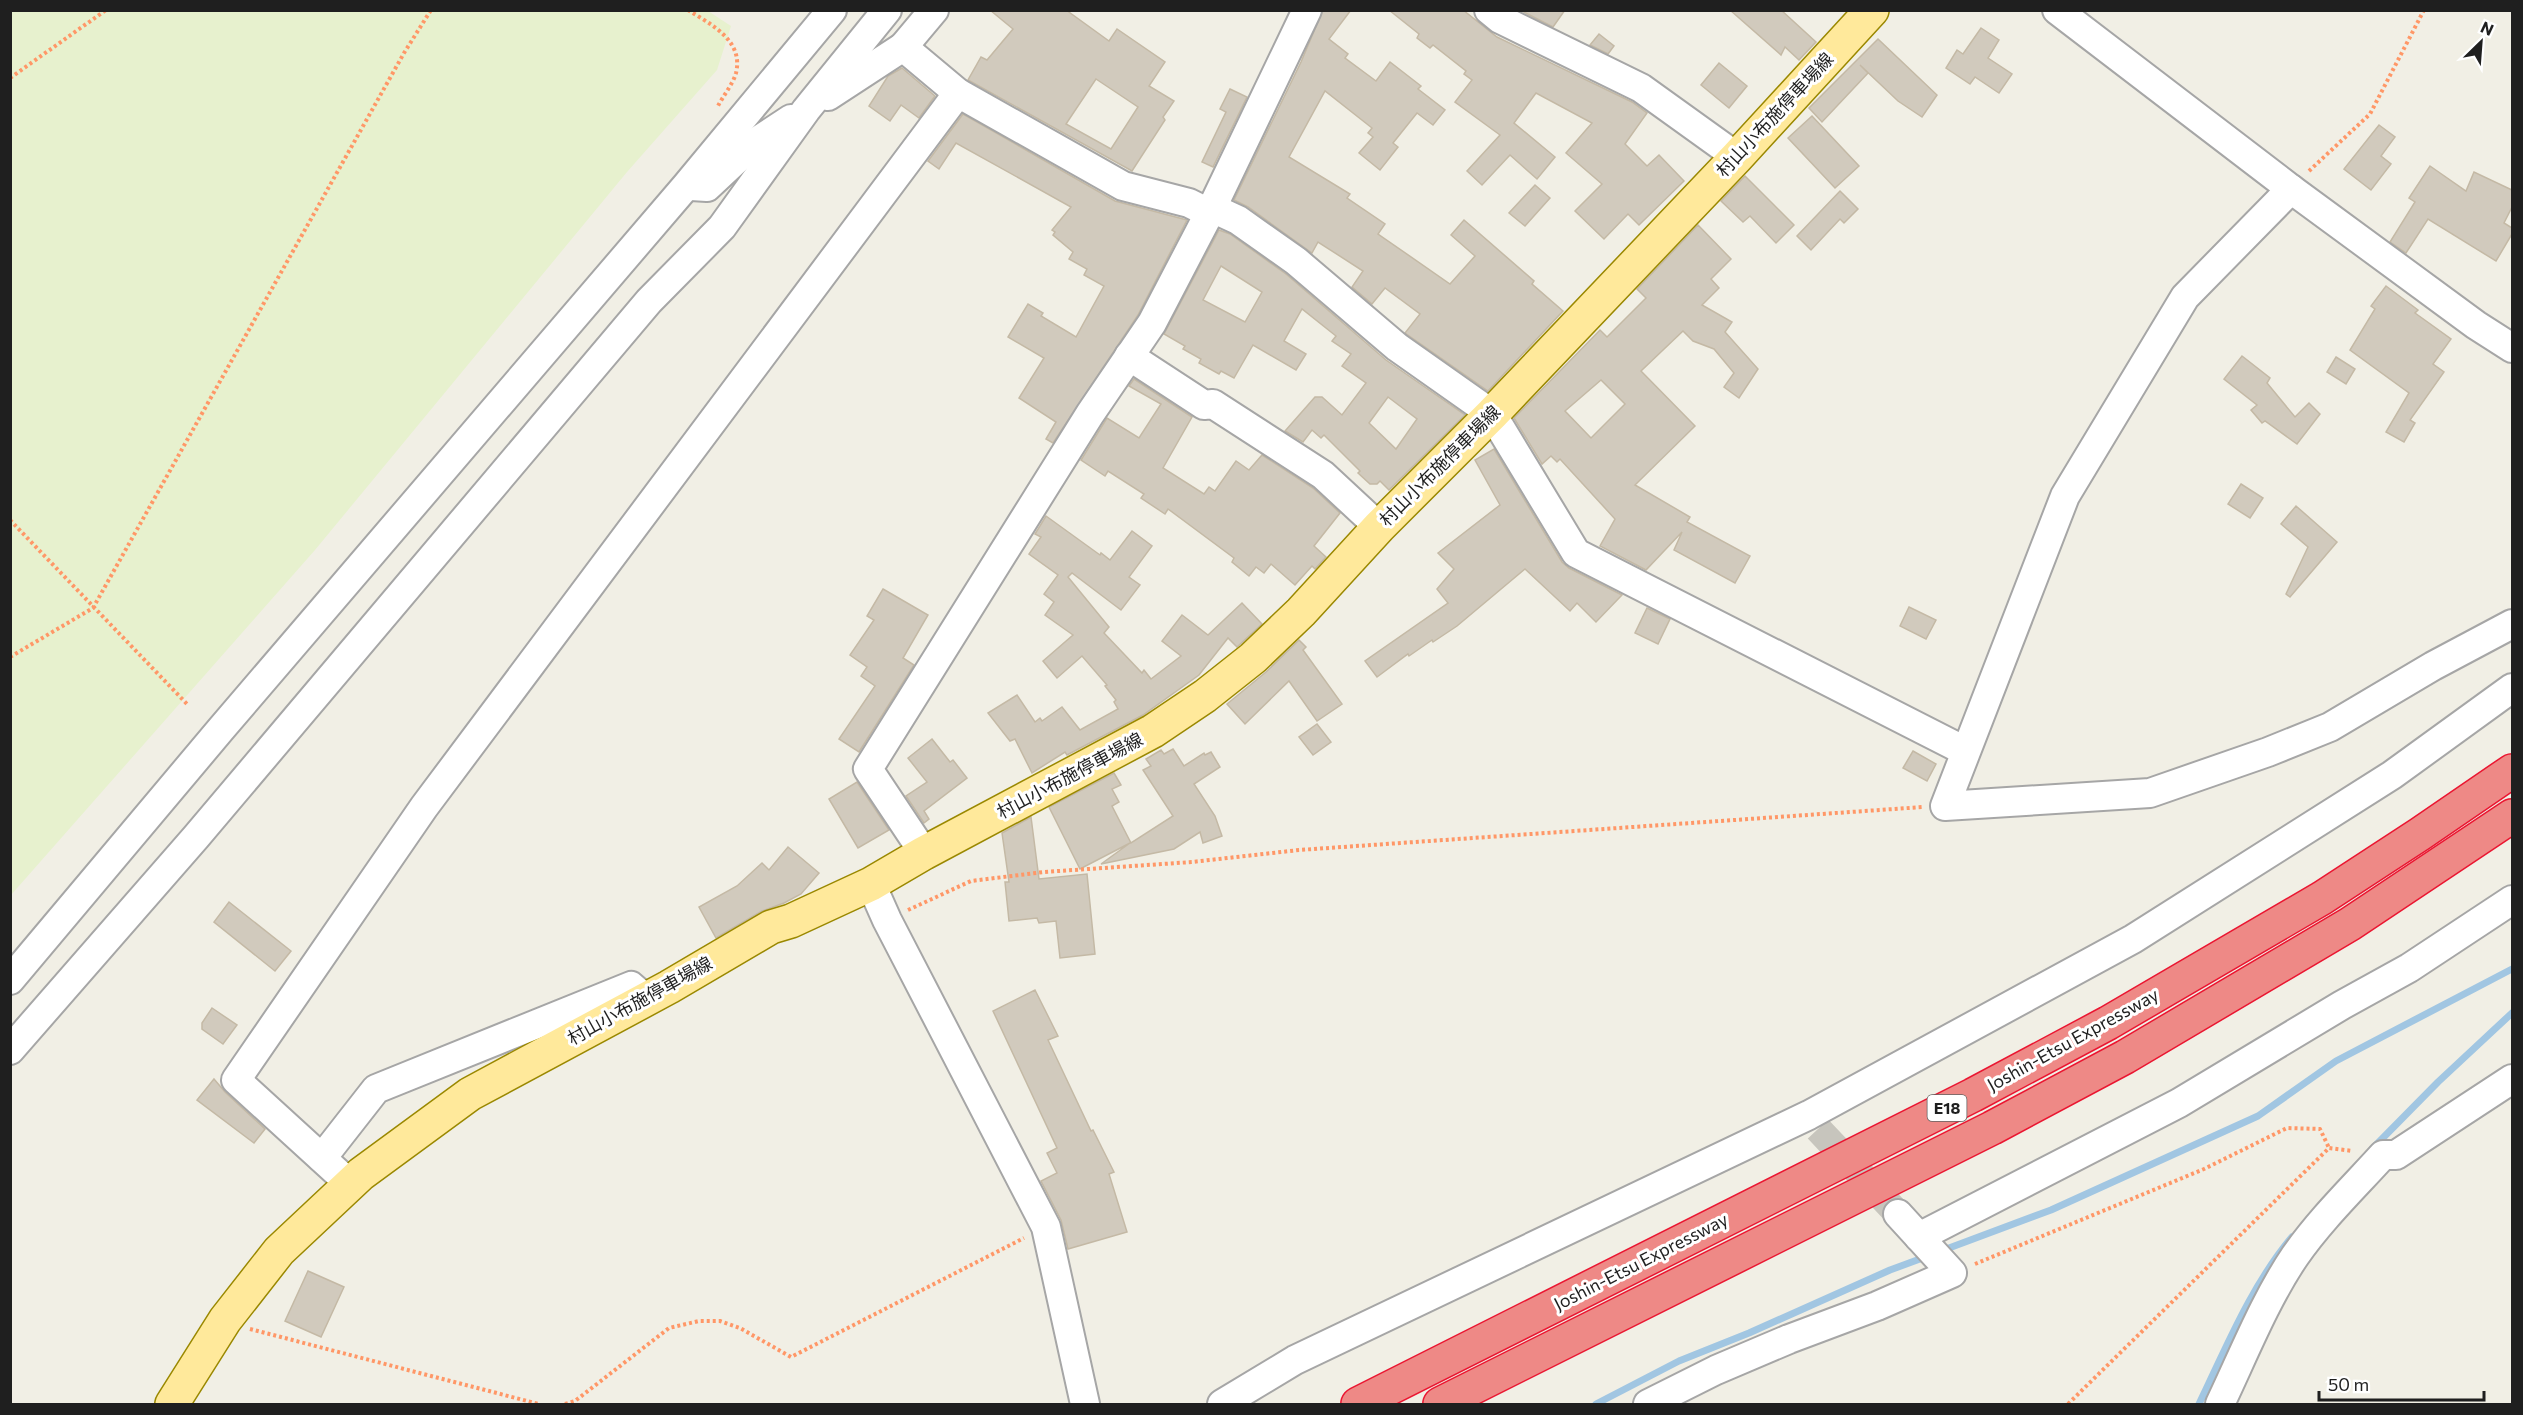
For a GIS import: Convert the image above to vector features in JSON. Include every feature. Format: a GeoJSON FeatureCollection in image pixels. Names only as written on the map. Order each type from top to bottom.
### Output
{"type":"FeatureCollection","features":[{"type":"Feature","properties":{"kind":"highway","name":"Joshin-Etsu Expressway"},"geometry":{"type":"LineString","coordinates":[[1358,1404],[1973,1095],[2108,1023],[2322,898],[2512,771]]}},
{"type":"Feature","properties":{"kind":"highway","name":"E18"},"geometry":{"type":"LineString","coordinates":[[1440,1404],[1992,1128],[2125,1057],[2350,924],[2512,816]]}},
{"type":"Feature","properties":{"kind":"main road","name":"村山小布施停車場線"},"geometry":{"type":"LineString","coordinates":[[172,1404],[225,1320],[279,1251],[350,1184],[471,1094],[646,999],[771,927],[791,921],[871,884],[924,853],[1153,731],[1205,696],[1253,658],[1293,620],[1379,527],[1492,414],[1737,157],[1872,10]]}},
{"type":"Feature","properties":{"kind":"street"},"geometry":{"type":"LineString","coordinates":[[10,980],[221,729],[686,186],[832,10]]}},
{"type":"Feature","properties":{"kind":"street"},"geometry":{"type":"LineString","coordinates":[[10,1050],[196,837],[641,310],[722,227],[806,110],[887,10]]}},
{"type":"Feature","properties":{"kind":"street"},"geometry":{"type":"LineString","coordinates":[[686,186],[707,187],[753,144],[903,46],[934,10]]}},
{"type":"Feature","properties":{"kind":"street"},"geometry":{"type":"LineString","coordinates":[[924,853],[868,769],[1090,414],[1152,323],[1210,210],[1307,10]]}},
{"type":"Feature","properties":{"kind":"street"},"geometry":{"type":"LineString","coordinates":[[2057,10],[2291,189],[2476,325],[2512,348]]}},
{"type":"Feature","properties":{"kind":"street"},"geometry":{"type":"LineString","coordinates":[[1499,13],[1641,88],[1737,157]]}},
{"type":"Feature","properties":{"kind":"street"},"geometry":{"type":"LineString","coordinates":[[903,46],[958,93],[1123,186],[1189,203],[1238,220],[1296,261],[1397,347],[1492,414],[1576,553],[1965,751]]}},
{"type":"Feature","properties":{"kind":"street"},"geometry":{"type":"LineString","coordinates":[[350,1184],[236,1080],[424,807],[958,93]]}},
{"type":"Feature","properties":{"kind":"street"},"geometry":{"type":"LineString","coordinates":[[2291,189],[2185,297],[2066,496],[1945,806],[2150,793],[2268,752],[2330,727],[2433,666],[2512,624]]}},
{"type":"Feature","properties":{"kind":"street"},"geometry":{"type":"LineString","coordinates":[[1129,356],[1204,405],[1214,404],[1323,475],[1379,527]]}},
{"type":"Feature","properties":{"kind":"street"},"geometry":{"type":"LineString","coordinates":[[1222,1404],[1295,1360],[1814,1122],[2133,939],[2392,775],[2512,688]]}},
{"type":"Feature","properties":{"kind":"street"},"geometry":{"type":"LineString","coordinates":[[871,884],[887,920],[1046,1227],[1085,1404]]}},
{"type":"Feature","properties":{"kind":"street"},"geometry":{"type":"LineString","coordinates":[[1919,1237],[2179,1103],[2342,1005],[2409,968],[2512,900]]}},
{"type":"Feature","properties":{"kind":"street"},"geometry":{"type":"LineString","coordinates":[[322,1158],[376,1089],[631,986],[646,999]]}},
{"type":"Feature","properties":{"kind":"street"},"geometry":{"type":"LineString","coordinates":[[2220,1404],[2263,1314],[2295,1256],[2337,1205],[2383,1155],[2396,1155],[2512,1079]]}},
{"type":"Feature","properties":{"kind":"street"},"geometry":{"type":"LineString","coordinates":[[1648,1404],[1716,1370],[1952,1274],[1898,1214]]}},
{"type":"Feature","properties":{"kind":"path"},"geometry":{"type":"LineString","coordinates":[[10,78],[106,10]]}},
{"type":"Feature","properties":{"kind":"path"},"geometry":{"type":"LineString","coordinates":[[10,657],[93,608],[404,53],[431,10]]}},
{"type":"Feature","properties":{"kind":"path"},"geometry":{"type":"LineString","coordinates":[[688,10],[731,41],[737,58],[736,73],[714,112]]}},
{"type":"Feature","properties":{"kind":"path"},"geometry":{"type":"LineString","coordinates":[[2291,189],[2370,114],[2424,10]]}},
{"type":"Feature","properties":{"kind":"path"},"geometry":{"type":"LineString","coordinates":[[10,520],[187,704]]}},
{"type":"Feature","properties":{"kind":"path"},"geometry":{"type":"LineString","coordinates":[[887,920],[971,881],[1044,872],[1192,862],[1299,849],[1945,806]]}},
{"type":"Feature","properties":{"kind":"path"},"geometry":{"type":"LineString","coordinates":[[1952,1274],[2204,1169],[2287,1128],[2320,1129],[2329,1148]]}},
{"type":"Feature","properties":{"kind":"path"},"geometry":{"type":"LineString","coordinates":[[2329,1148],[2345,1150]]}},
{"type":"Feature","properties":{"kind":"path"},"geometry":{"type":"LineString","coordinates":[[2068,1404],[2329,1148]]}},
{"type":"Feature","properties":{"kind":"path"},"geometry":{"type":"LineString","coordinates":[[565,1404],[575,1401],[669,1328],[699,1321],[720,1321],[740,1328],[790,1357],[1046,1227]]}},
{"type":"Feature","properties":{"kind":"path"},"geometry":{"type":"LineString","coordinates":[[225,1320],[257,1332],[539,1404]]}},
{"type":"Feature","properties":{"kind":"green space"},"geometry":{"type":"Polygon","coordinates":[[[11,11],[708,11],[731,26],[717,70],[627,172],[315,550],[11,895],[11,11]]]}},
{"type":"Feature","properties":{"kind":"building"},"geometry":{"type":"Polygon","coordinates":[[[990,10],[1066,10],[1109,41],[1117,29],[1165,62],[1149,86],[1174,101],[1163,117],[1165,120],[1132,171],[968,80],[981,57],[987,60],[1013,29],[990,10]],[[1096,79],[1066,124],[1111,149],[1138,107],[1096,79]]]}},
{"type":"Feature","properties":{"kind":"building"},"geometry":{"type":"Polygon","coordinates":[[[1323,10],[1351,10],[1329,39],[1348,54],[1345,58],[1376,81],[1390,62],[1421,86],[1418,89],[1445,110],[1433,125],[1417,113],[1393,143],[1398,147],[1380,170],[1359,153],[1373,137],[1368,133],[1372,128],[1325,91],[1289,157],[1350,194],[1347,198],[1385,224],[1378,234],[1450,284],[1475,256],[1451,235],[1464,220],[1534,281],[1532,284],[1563,311],[1488,391],[1405,333],[1420,314],[1385,288],[1372,304],[1352,287],[1363,271],[1318,242],[1312,253],[1248,207],[1234,200],[1301,62],[1323,10]]]}},
{"type":"Feature","properties":{"kind":"building"},"geometry":{"type":"Polygon","coordinates":[[[1389,10],[1463,10],[1497,37],[1632,102],[1647,113],[1625,144],[1647,166],[1659,155],[1684,181],[1639,225],[1628,214],[1604,239],[1575,211],[1602,184],[1566,153],[1592,123],[1536,93],[1514,123],[1555,157],[1537,179],[1510,155],[1482,185],[1467,171],[1500,135],[1455,102],[1472,80],[1464,74],[1466,71],[1433,45],[1430,48],[1417,38],[1419,34],[1389,10]]]}},
{"type":"Feature","properties":{"kind":"building"},"geometry":{"type":"Polygon","coordinates":[[[1520,10],[1565,10],[1553,27],[1520,10]]]}},
{"type":"Feature","properties":{"kind":"building"},"geometry":{"type":"Polygon","coordinates":[[[1730,10],[1781,10],[1816,42],[1799,60],[1785,47],[1781,55],[1730,10]]]}},
{"type":"Feature","properties":{"kind":"building"},"geometry":{"type":"Polygon","coordinates":[[[1981,28],[1999,40],[1988,58],[2012,74],[1999,93],[1975,77],[1970,84],[1946,68],[1957,50],[1963,54],[1981,28]]]}},
{"type":"Feature","properties":{"kind":"building"},"geometry":{"type":"Polygon","coordinates":[[[1599,34],[1614,46],[1608,54],[1590,45],[1599,34]]]}},
{"type":"Feature","properties":{"kind":"building"},"geometry":{"type":"Polygon","coordinates":[[[1878,39],[1937,95],[1922,117],[1898,101],[1860,65],[1868,73],[1822,122],[1809,108],[1878,39]]]}},
{"type":"Feature","properties":{"kind":"building"},"geometry":{"type":"Polygon","coordinates":[[[1719,63],[1747,86],[1729,108],[1701,85],[1719,63]]]}},
{"type":"Feature","properties":{"kind":"building"},"geometry":{"type":"Polygon","coordinates":[[[902,68],[935,96],[919,118],[901,105],[890,121],[869,106],[888,76],[902,68]]]}},
{"type":"Feature","properties":{"kind":"building"},"geometry":{"type":"Polygon","coordinates":[[[1230,89],[1247,97],[1213,167],[1202,162],[1226,112],[1220,109],[1230,89]]]}},
{"type":"Feature","properties":{"kind":"building"},"geometry":{"type":"Polygon","coordinates":[[[963,114],[1115,201],[1187,220],[1138,315],[1053,443],[1046,439],[1056,422],[1019,398],[1044,358],[1008,337],[1028,304],[1043,313],[1041,316],[1076,337],[1104,286],[1084,275],[1087,269],[1069,259],[1073,252],[1053,235],[1055,232],[1052,230],[1071,207],[956,143],[939,169],[928,161],[963,114]]]}},
{"type":"Feature","properties":{"kind":"building"},"geometry":{"type":"Polygon","coordinates":[[[1812,116],[1859,166],[1835,188],[1788,138],[1812,116]]]}},
{"type":"Feature","properties":{"kind":"building"},"geometry":{"type":"Polygon","coordinates":[[[2379,125],[2395,137],[2381,156],[2391,164],[2371,190],[2344,169],[2379,125]]]}},
{"type":"Feature","properties":{"kind":"building"},"geometry":{"type":"Polygon","coordinates":[[[2430,166],[2466,191],[2474,172],[2512,190],[2512,207],[2504,223],[2512,228],[2512,234],[2496,261],[2428,219],[2406,253],[2390,242],[2415,202],[2409,198],[2430,166]]]}},
{"type":"Feature","properties":{"kind":"building"},"geometry":{"type":"Polygon","coordinates":[[[1745,176],[1794,225],[1776,243],[1750,216],[1743,222],[1721,201],[1745,176]]]}},
{"type":"Feature","properties":{"kind":"building"},"geometry":{"type":"Polygon","coordinates":[[[1535,185],[1550,198],[1525,226],[1509,213],[1535,185]]]}},
{"type":"Feature","properties":{"kind":"building"},"geometry":{"type":"Polygon","coordinates":[[[1840,191],[1858,209],[1844,223],[1840,219],[1811,250],[1797,236],[1840,191]]]}},
{"type":"Feature","properties":{"kind":"building"},"geometry":{"type":"Polygon","coordinates":[[[1698,225],[1731,259],[1711,279],[1719,288],[1702,305],[1732,322],[1725,332],[1758,369],[1739,398],[1724,387],[1734,373],[1714,349],[1693,341],[1683,331],[1641,371],[1695,426],[1635,485],[1690,517],[1687,522],[1750,556],[1735,583],[1674,550],[1682,532],[1646,570],[1600,546],[1615,519],[1560,459],[1557,462],[1551,456],[1542,464],[1514,418],[1600,330],[1607,337],[1646,298],[1637,289],[1698,225]],[[1601,380],[1565,411],[1591,438],[1625,404],[1601,380]]]}},
{"type":"Feature","properties":{"kind":"building"},"geometry":{"type":"Polygon","coordinates":[[[1219,230],[1230,234],[1286,274],[1386,360],[1465,415],[1389,490],[1380,481],[1377,484],[1370,484],[1324,435],[1321,438],[1312,430],[1303,442],[1285,431],[1315,397],[1322,397],[1342,415],[1366,383],[1342,366],[1351,354],[1332,341],[1336,336],[1302,309],[1284,341],[1306,354],[1296,370],[1253,345],[1234,378],[1221,371],[1219,374],[1199,363],[1201,359],[1183,349],[1185,346],[1164,334],[1219,230]],[[1221,266],[1203,300],[1245,322],[1262,292],[1221,266]],[[1388,397],[1369,423],[1396,449],[1417,419],[1388,397]]]}},
{"type":"Feature","properties":{"kind":"building"},"geometry":{"type":"Polygon","coordinates":[[[2386,286],[2418,310],[2415,313],[2451,339],[2433,364],[2444,372],[2410,420],[2415,423],[2404,442],[2386,432],[2409,393],[2350,350],[2375,309],[2371,306],[2386,286]]]}},
{"type":"Feature","properties":{"kind":"building"},"geometry":{"type":"Polygon","coordinates":[[[2242,356],[2270,378],[2267,383],[2295,417],[2309,403],[2320,414],[2297,444],[2265,421],[2262,423],[2251,410],[2257,405],[2224,379],[2242,356]]]}},
{"type":"Feature","properties":{"kind":"building"},"geometry":{"type":"Polygon","coordinates":[[[2336,357],[2355,369],[2346,384],[2327,372],[2336,357]]]}},
{"type":"Feature","properties":{"kind":"building"},"geometry":{"type":"Polygon","coordinates":[[[1134,379],[1192,417],[1163,468],[1204,494],[1209,487],[1215,491],[1236,461],[1249,470],[1262,455],[1313,488],[1340,513],[1314,546],[1326,557],[1315,569],[1312,566],[1295,585],[1271,564],[1264,573],[1256,567],[1249,576],[1232,562],[1234,558],[1168,509],[1165,514],[1141,498],[1144,494],[1108,471],[1105,476],[1081,460],[1107,418],[1139,438],[1161,404],[1129,386],[1134,379]]]}},
{"type":"Feature","properties":{"kind":"building"},"geometry":{"type":"Polygon","coordinates":[[[1494,449],[1562,562],[1569,568],[1622,595],[1596,622],[1577,603],[1570,611],[1525,569],[1457,626],[1409,656],[1408,654],[1377,677],[1365,661],[1448,603],[1437,589],[1454,569],[1438,553],[1500,505],[1475,460],[1494,449]]]}},
{"type":"Feature","properties":{"kind":"building"},"geometry":{"type":"Polygon","coordinates":[[[2241,484],[2263,498],[2250,518],[2228,504],[2241,484]]]}},
{"type":"Feature","properties":{"kind":"building"},"geometry":{"type":"Polygon","coordinates":[[[2296,506],[2337,542],[2290,597],[2286,594],[2308,547],[2281,524],[2296,506]]]}},
{"type":"Feature","properties":{"kind":"building"},"geometry":{"type":"Polygon","coordinates":[[[1046,516],[1110,560],[1132,531],[1152,546],[1129,577],[1140,585],[1121,610],[1072,573],[1068,577],[1109,627],[1104,633],[1142,673],[1144,670],[1151,679],[1181,656],[1162,641],[1182,615],[1208,635],[1242,603],[1262,624],[1237,647],[1228,638],[1199,675],[1143,715],[1067,755],[1065,752],[1032,773],[1015,739],[1010,741],[988,713],[1017,695],[1035,722],[1040,718],[1042,721],[1062,707],[1080,730],[1118,709],[1114,702],[1116,700],[1105,686],[1107,685],[1082,656],[1057,678],[1043,661],[1073,635],[1045,615],[1054,602],[1044,594],[1058,575],[1029,554],[1041,537],[1035,534],[1046,516]]]}},
{"type":"Feature","properties":{"kind":"building"},"geometry":{"type":"Polygon","coordinates":[[[883,589],[928,615],[903,658],[914,665],[859,752],[839,739],[875,686],[861,676],[867,667],[850,655],[874,620],[867,616],[883,589]]]}},
{"type":"Feature","properties":{"kind":"building"},"geometry":{"type":"Polygon","coordinates":[[[1909,607],[1936,620],[1926,639],[1900,626],[1909,607]]]}},
{"type":"Feature","properties":{"kind":"building"},"geometry":{"type":"Polygon","coordinates":[[[1647,608],[1670,619],[1658,644],[1635,633],[1647,608]]]}},
{"type":"Feature","properties":{"kind":"building"},"geometry":{"type":"Polygon","coordinates":[[[1299,640],[1306,647],[1303,650],[1342,704],[1317,721],[1289,681],[1245,724],[1227,704],[1266,672],[1299,640]]]}},
{"type":"Feature","properties":{"kind":"building"},"geometry":{"type":"Polygon","coordinates":[[[1317,724],[1331,742],[1313,755],[1299,737],[1317,724]]]}},
{"type":"Feature","properties":{"kind":"building"},"geometry":{"type":"Polygon","coordinates":[[[932,739],[950,762],[953,760],[967,778],[924,811],[929,819],[924,823],[906,796],[927,782],[908,758],[932,739]]]}},
{"type":"Feature","properties":{"kind":"building"},"geometry":{"type":"Polygon","coordinates":[[[1173,749],[1184,766],[1204,753],[1205,755],[1211,752],[1220,767],[1194,784],[1215,816],[1222,836],[1203,843],[1200,832],[1174,849],[1101,864],[1130,843],[1080,869],[1049,807],[1114,773],[1121,785],[1112,789],[1119,802],[1112,806],[1131,843],[1173,816],[1143,770],[1151,766],[1146,759],[1161,750],[1164,754],[1173,749]]]}},
{"type":"Feature","properties":{"kind":"building"},"geometry":{"type":"Polygon","coordinates":[[[1913,751],[1936,764],[1927,781],[1903,768],[1913,751]]]}},
{"type":"Feature","properties":{"kind":"building"},"geometry":{"type":"Polygon","coordinates":[[[857,782],[889,830],[858,848],[829,799],[857,782]]]}},
{"type":"Feature","properties":{"kind":"building"},"geometry":{"type":"Polygon","coordinates":[[[1031,817],[1039,879],[1087,874],[1095,954],[1060,958],[1056,921],[1039,923],[1037,918],[1009,921],[1005,882],[1009,882],[1002,833],[1031,817]]]}},
{"type":"Feature","properties":{"kind":"building"},"geometry":{"type":"Polygon","coordinates":[[[788,847],[819,873],[801,894],[762,911],[716,938],[699,907],[737,886],[762,863],[769,870],[788,847]]]}},
{"type":"Feature","properties":{"kind":"building"},"geometry":{"type":"Polygon","coordinates":[[[229,902],[291,951],[275,971],[214,922],[229,902]]]}},
{"type":"Feature","properties":{"kind":"building"},"geometry":{"type":"Polygon","coordinates":[[[1035,990],[1058,1036],[1048,1040],[1091,1131],[1093,1130],[1114,1172],[1109,1174],[1127,1232],[1068,1249],[1061,1220],[1041,1181],[1057,1173],[1047,1153],[1057,1148],[993,1011],[1035,990]]]}},
{"type":"Feature","properties":{"kind":"building"},"geometry":{"type":"Polygon","coordinates":[[[212,1008],[237,1025],[223,1044],[202,1029],[202,1023],[212,1008]]]}},
{"type":"Feature","properties":{"kind":"building"},"geometry":{"type":"Polygon","coordinates":[[[214,1079],[265,1129],[254,1143],[197,1100],[214,1079]]]}},
{"type":"Feature","properties":{"kind":"building"},"geometry":{"type":"Polygon","coordinates":[[[308,1271],[344,1287],[321,1337],[285,1321],[308,1271]]]}},
{"type":"Feature","properties":{"kind":"waterway"},"geometry":{"type":"LineString","coordinates":[[1941,1251],[2051,1210],[2258,1116],[2336,1061],[2512,969]]}},
{"type":"Feature","properties":{"kind":"waterway"},"geometry":{"type":"LineString","coordinates":[[2372,1149],[2438,1082],[2512,1013]]}},
{"type":"Feature","properties":{"kind":"waterway"},"geometry":{"type":"LineString","coordinates":[[2199,1404],[2229,1339],[2252,1297],[2277,1256],[2292,1237]]}},
{"type":"Feature","properties":{"kind":"waterway"},"geometry":{"type":"LineString","coordinates":[[1596,1404],[1679,1361],[1749,1333],[1890,1270],[1928,1256]]}},
{"type":"Feature","properties":{"kind":"tunnel"},"geometry":{"type":"LineString","coordinates":[[1818,1129],[1898,1214]]}}]}
